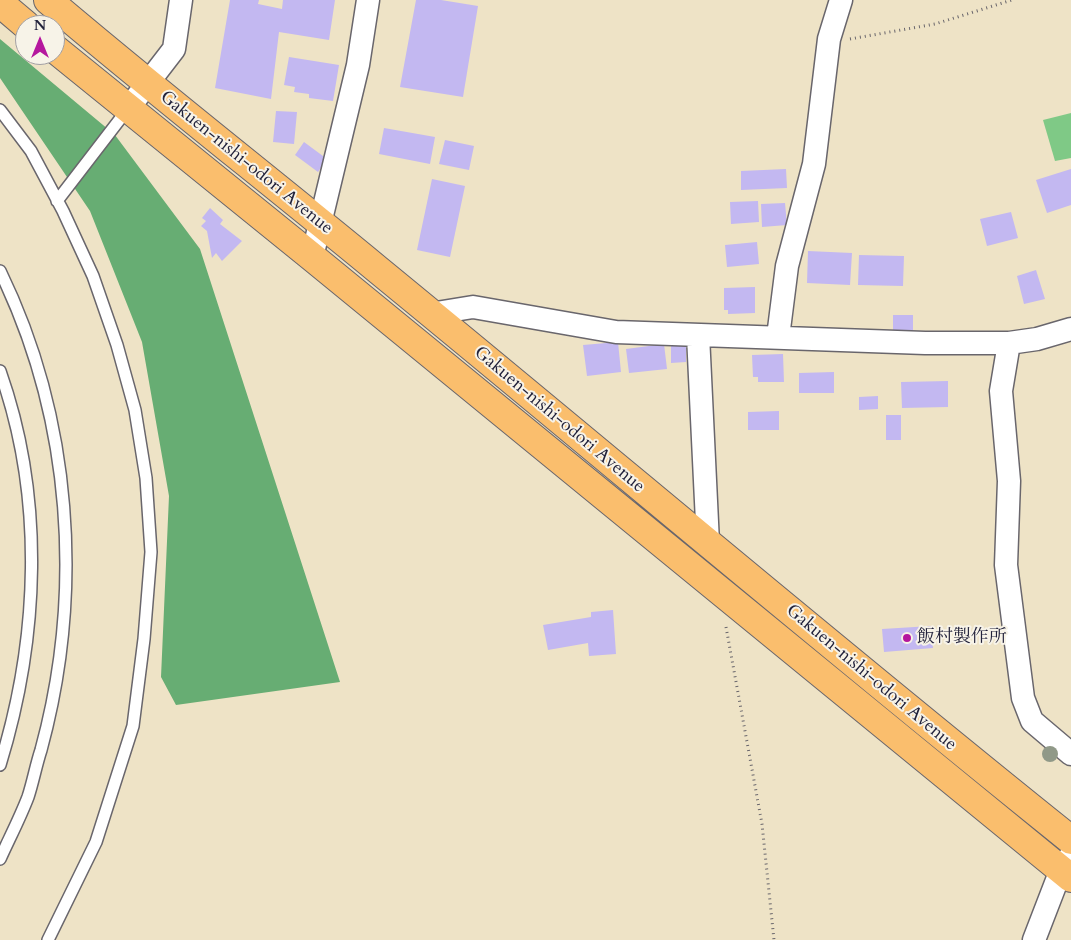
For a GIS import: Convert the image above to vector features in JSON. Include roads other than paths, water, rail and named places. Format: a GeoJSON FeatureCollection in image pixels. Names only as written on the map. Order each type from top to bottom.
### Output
{"type":"FeatureCollection","features":[{"type":"Feature","properties":{"kind":"highway","name":"Gakuen-nishi-odori Avenue"},"geometry":{"type":"LineString","coordinates":[[48,0],[147,84],[320,223],[959,751],[1071,840]]}},
{"type":"Feature","properties":{"kind":"highway"},"geometry":{"type":"LineString","coordinates":[[0,3],[15,16]]}},
{"type":"Feature","properties":{"kind":"highway","name":"Gakuen-nishi-odori Avenue"},"geometry":{"type":"LineString","coordinates":[[65,57],[128,110],[312,256],[739,607],[1068,868]]}},
{"type":"Feature","properties":{"kind":"street"},"geometry":{"type":"LineString","coordinates":[[128,110],[174,49],[181,0]]}},
{"type":"Feature","properties":{"kind":"street"},"geometry":{"type":"LineString","coordinates":[[312,256],[358,65],[368,0]]}},
{"type":"Feature","properties":{"kind":"street"},"geometry":{"type":"LineString","coordinates":[[778,337],[787,266],[814,164],[829,39],[841,0]]}},
{"type":"Feature","properties":{"kind":"street"},"geometry":{"type":"LineString","coordinates":[[430,314],[473,307],[616,332],[925,343],[1009,343],[1037,339],[1071,329]]}},
{"type":"Feature","properties":{"kind":"street"},"geometry":{"type":"LineString","coordinates":[[698,335],[708,543]]}},
{"type":"Feature","properties":{"kind":"street"},"geometry":{"type":"LineString","coordinates":[[1009,343],[1001,391],[1009,482],[1006,565],[1024,698],[1032,721],[1071,754]]}},
{"type":"Feature","properties":{"kind":"street"},"geometry":{"type":"LineString","coordinates":[[1034,940],[1068,868]]}},
{"type":"Feature","properties":{"kind":"lane"},"geometry":{"type":"LineString","coordinates":[[0,110],[31,151],[57,201],[93,276],[117,345],[135,410],[146,478],[151,552],[144,640],[133,726],[96,842],[48,940]]}},
{"type":"Feature","properties":{"kind":"lane"},"geometry":{"type":"LineString","coordinates":[[57,201],[128,110]]}},
{"type":"Feature","properties":{"kind":"lane"},"geometry":{"type":"LineString","coordinates":[[0,271],[11,294],[40,374],[59,464],[67,547],[64,630],[51,713],[28,797],[0,859]]}},
{"type":"Feature","properties":{"kind":"lane"},"geometry":{"type":"LineString","coordinates":[[0,371],[23,463],[30,509],[32,551],[30,625],[0,765]]}},
{"type":"Feature","properties":{"kind":"place","name":"飯村製作所"},"geometry":{"type":"Point","coordinates":[907,638]}}]}
